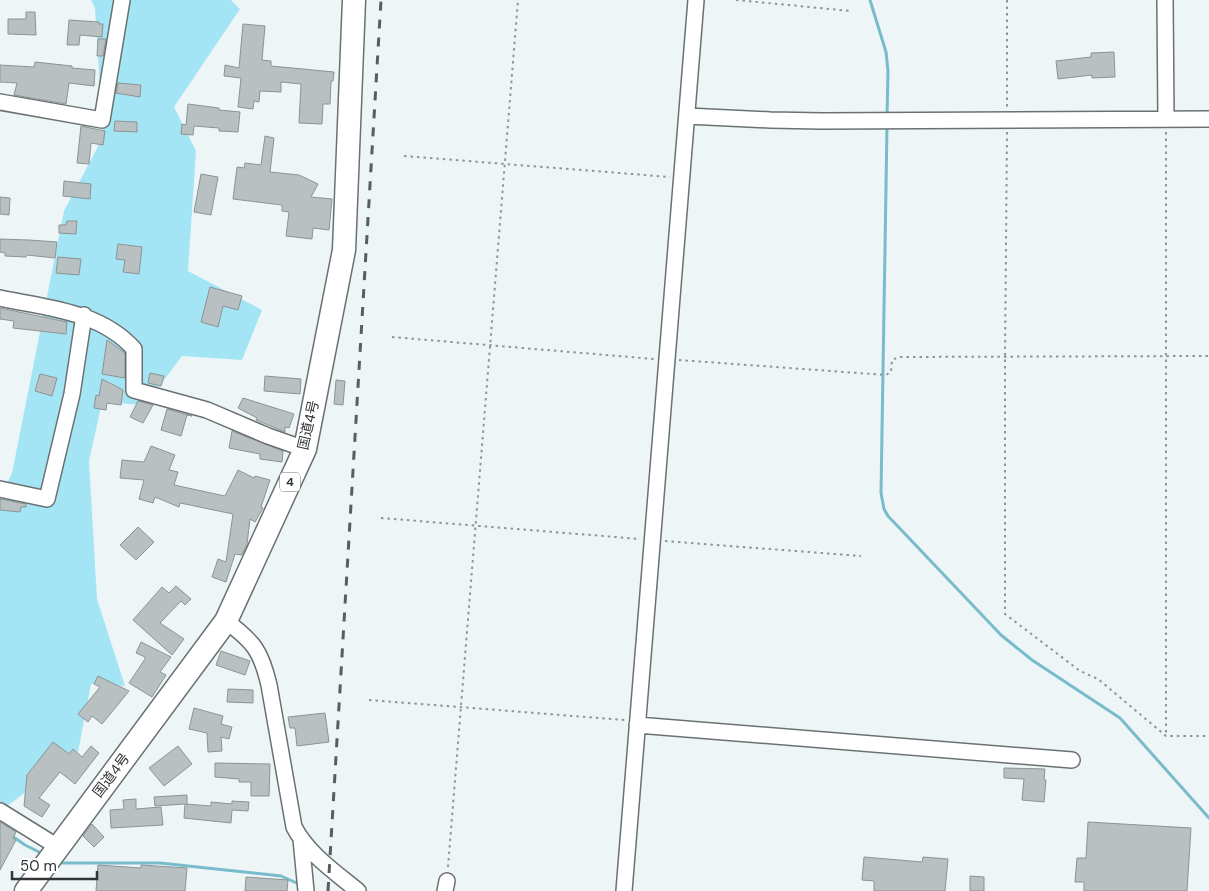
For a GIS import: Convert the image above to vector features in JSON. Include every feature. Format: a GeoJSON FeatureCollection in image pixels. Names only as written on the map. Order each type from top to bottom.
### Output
{"type":"FeatureCollection","features":[{"type":"Feature","properties":{"kind":"highway","name":"国道4号"},"geometry":{"type":"LineString","coordinates":[[26,891],[226,621],[305,449],[344,250],[354,0]]}},
{"type":"Feature","properties":{"kind":"street"},"geometry":{"type":"LineString","coordinates":[[0,102],[102,120],[122,0]]}},
{"type":"Feature","properties":{"kind":"street"},"geometry":{"type":"LineString","coordinates":[[624,891],[696,0]]}},
{"type":"Feature","properties":{"kind":"street"},"geometry":{"type":"LineString","coordinates":[[1165,0],[1166,119]]}},
{"type":"Feature","properties":{"kind":"street"},"geometry":{"type":"LineString","coordinates":[[687,116],[770,120],[1209,119]]}},
{"type":"Feature","properties":{"kind":"street"},"geometry":{"type":"LineString","coordinates":[[0,298],[84,316],[122,336],[134,349],[134,390],[207,410],[268,436],[305,449]]}},
{"type":"Feature","properties":{"kind":"street"},"geometry":{"type":"LineString","coordinates":[[0,489],[47,498],[72,394],[84,316]]}},
{"type":"Feature","properties":{"kind":"street"},"geometry":{"type":"LineString","coordinates":[[226,621],[244,635],[257,649],[264,664],[273,703],[294,827],[301,840],[329,868],[358,891]]}},
{"type":"Feature","properties":{"kind":"street"},"geometry":{"type":"LineString","coordinates":[[637,723],[1072,760]]}},
{"type":"Feature","properties":{"kind":"street"},"geometry":{"type":"LineString","coordinates":[[0,811],[58,847]]}},
{"type":"Feature","properties":{"kind":"street"},"geometry":{"type":"LineString","coordinates":[[301,840],[306,891]]}},
{"type":"Feature","properties":{"kind":"path"},"geometry":{"type":"LineString","coordinates":[[446,886],[518,0]]}},
{"type":"Feature","properties":{"kind":"path"},"geometry":{"type":"LineString","coordinates":[[736,0],[850,10]]}},
{"type":"Feature","properties":{"kind":"path"},"geometry":{"type":"LineString","coordinates":[[1007,0],[1005,614],[1080,671],[1098,679],[1166,736],[1209,736]]}},
{"type":"Feature","properties":{"kind":"path"},"geometry":{"type":"LineString","coordinates":[[1166,119],[1166,736]]}},
{"type":"Feature","properties":{"kind":"path"},"geometry":{"type":"LineString","coordinates":[[404,156],[682,178]]}},
{"type":"Feature","properties":{"kind":"path"},"geometry":{"type":"LineString","coordinates":[[392,337],[667,360],[886,375],[890,372],[892,360],[899,357],[1209,356]]}},
{"type":"Feature","properties":{"kind":"path"},"geometry":{"type":"LineString","coordinates":[[381,518],[861,556]]}},
{"type":"Feature","properties":{"kind":"path"},"geometry":{"type":"LineString","coordinates":[[369,700],[637,723]]}},
{"type":"Feature","properties":{"kind":"shaded area"},"geometry":{"type":"Polygon","coordinates":[[[91,0],[231,0],[240,9],[174,107],[196,151],[188,271],[262,310],[242,360],[182,356],[145,405],[102,402],[89,461],[97,599],[125,686],[91,684],[78,752],[6,807],[0,807],[0,498],[12,473],[64,211],[103,137],[95,8],[91,0]]]}},
{"type":"Feature","properties":{"kind":"building"},"geometry":{"type":"Polygon","coordinates":[[[26,12],[35,12],[36,35],[8,34],[8,19],[26,19],[26,12]]]}},
{"type":"Feature","properties":{"kind":"building"},"geometry":{"type":"Polygon","coordinates":[[[69,20],[99,22],[99,24],[103,24],[102,37],[80,35],[79,45],[67,45],[69,20]]]}},
{"type":"Feature","properties":{"kind":"building"},"geometry":{"type":"Polygon","coordinates":[[[243,24],[265,26],[262,60],[271,61],[271,66],[334,72],[333,81],[331,81],[330,104],[323,104],[322,124],[299,123],[301,84],[281,82],[281,92],[260,91],[259,102],[254,101],[253,109],[238,107],[241,78],[224,76],[225,65],[239,68],[243,24]]]}},
{"type":"Feature","properties":{"kind":"building"},"geometry":{"type":"Polygon","coordinates":[[[98,39],[106,39],[103,56],[97,56],[98,39]]]}},
{"type":"Feature","properties":{"kind":"building"},"geometry":{"type":"Polygon","coordinates":[[[1114,52],[1115,77],[1092,78],[1092,75],[1058,79],[1056,61],[1091,57],[1091,53],[1114,52]]]}},
{"type":"Feature","properties":{"kind":"building"},"geometry":{"type":"Polygon","coordinates":[[[35,62],[95,70],[94,86],[69,83],[66,104],[14,95],[17,83],[0,82],[0,65],[34,67],[35,62]]]}},
{"type":"Feature","properties":{"kind":"building"},"geometry":{"type":"Polygon","coordinates":[[[118,83],[141,85],[140,97],[116,93],[118,83]]]}},
{"type":"Feature","properties":{"kind":"building"},"geometry":{"type":"Polygon","coordinates":[[[188,104],[240,112],[238,132],[219,131],[219,128],[194,126],[193,135],[181,134],[182,124],[186,125],[188,104]]]}},
{"type":"Feature","properties":{"kind":"building"},"geometry":{"type":"Polygon","coordinates":[[[115,121],[137,122],[137,132],[114,131],[115,121]]]}},
{"type":"Feature","properties":{"kind":"building"},"geometry":{"type":"Polygon","coordinates":[[[81,126],[105,131],[103,145],[91,143],[89,164],[77,163],[81,126]]]}},
{"type":"Feature","properties":{"kind":"building"},"geometry":{"type":"Polygon","coordinates":[[[265,136],[274,138],[270,172],[299,175],[318,184],[311,197],[332,199],[329,230],[313,228],[312,239],[286,236],[289,212],[282,211],[282,205],[233,199],[237,167],[244,168],[245,163],[261,165],[265,136]]]}},
{"type":"Feature","properties":{"kind":"building"},"geometry":{"type":"Polygon","coordinates":[[[201,174],[218,177],[211,215],[194,212],[201,174]]]}},
{"type":"Feature","properties":{"kind":"building"},"geometry":{"type":"Polygon","coordinates":[[[64,181],[91,184],[90,199],[63,196],[64,181]]]}},
{"type":"Feature","properties":{"kind":"building"},"geometry":{"type":"Polygon","coordinates":[[[0,197],[10,198],[9,215],[0,214],[0,197]]]}},
{"type":"Feature","properties":{"kind":"building"},"geometry":{"type":"Polygon","coordinates":[[[67,221],[77,221],[76,234],[59,233],[59,225],[66,225],[67,221]]]}},
{"type":"Feature","properties":{"kind":"building"},"geometry":{"type":"Polygon","coordinates":[[[0,239],[57,242],[55,258],[27,255],[26,257],[5,256],[5,253],[0,252],[0,239]]]}},
{"type":"Feature","properties":{"kind":"building"},"geometry":{"type":"Polygon","coordinates":[[[118,244],[142,247],[139,274],[123,272],[125,260],[116,259],[118,244]]]}},
{"type":"Feature","properties":{"kind":"building"},"geometry":{"type":"Polygon","coordinates":[[[58,257],[81,259],[79,275],[56,273],[58,257]]]}},
{"type":"Feature","properties":{"kind":"building"},"geometry":{"type":"Polygon","coordinates":[[[210,287],[242,296],[238,310],[223,306],[218,327],[201,322],[210,287]]]}},
{"type":"Feature","properties":{"kind":"building"},"geometry":{"type":"Polygon","coordinates":[[[0,308],[67,322],[66,334],[13,328],[14,321],[0,319],[0,308]]]}},
{"type":"Feature","properties":{"kind":"building"},"geometry":{"type":"Polygon","coordinates":[[[107,340],[125,353],[125,378],[102,374],[107,340]]]}},
{"type":"Feature","properties":{"kind":"building"},"geometry":{"type":"Polygon","coordinates":[[[150,373],[164,376],[161,386],[148,383],[150,373]]]}},
{"type":"Feature","properties":{"kind":"building"},"geometry":{"type":"Polygon","coordinates":[[[40,374],[57,378],[52,396],[35,391],[40,374]]]}},
{"type":"Feature","properties":{"kind":"building"},"geometry":{"type":"Polygon","coordinates":[[[265,376],[301,379],[300,394],[264,391],[265,376]]]}},
{"type":"Feature","properties":{"kind":"building"},"geometry":{"type":"Polygon","coordinates":[[[102,379],[123,390],[121,405],[107,403],[106,410],[94,408],[96,395],[99,396],[102,379]]]}},
{"type":"Feature","properties":{"kind":"building"},"geometry":{"type":"Polygon","coordinates":[[[336,380],[345,381],[343,405],[334,404],[336,380]]]}},
{"type":"Feature","properties":{"kind":"building"},"geometry":{"type":"Polygon","coordinates":[[[243,398],[294,414],[289,428],[285,427],[285,432],[256,420],[257,418],[238,408],[243,398]]]}},
{"type":"Feature","properties":{"kind":"building"},"geometry":{"type":"Polygon","coordinates":[[[138,401],[153,405],[143,423],[130,417],[138,401]]]}},
{"type":"Feature","properties":{"kind":"building"},"geometry":{"type":"Polygon","coordinates":[[[167,409],[192,416],[187,415],[181,436],[161,430],[167,409]]]}},
{"type":"Feature","properties":{"kind":"building"},"geometry":{"type":"Polygon","coordinates":[[[232,431],[283,451],[282,462],[260,459],[260,454],[229,448],[232,431]]]}},
{"type":"Feature","properties":{"kind":"building"},"geometry":{"type":"Polygon","coordinates":[[[151,446],[175,455],[169,470],[178,472],[174,485],[225,496],[238,470],[254,478],[255,476],[270,480],[261,507],[263,508],[255,522],[250,519],[247,544],[242,555],[235,554],[226,582],[212,577],[218,559],[226,562],[233,514],[180,503],[179,507],[155,497],[153,503],[139,499],[144,480],[120,478],[122,460],[144,462],[151,446]]]}},
{"type":"Feature","properties":{"kind":"building"},"geometry":{"type":"Polygon","coordinates":[[[0,499],[26,504],[26,507],[21,507],[20,512],[0,510],[0,499]]]}},
{"type":"Feature","properties":{"kind":"building"},"geometry":{"type":"Polygon","coordinates":[[[138,527],[154,542],[136,560],[120,545],[138,527]]]}},
{"type":"Feature","properties":{"kind":"building"},"geometry":{"type":"Polygon","coordinates":[[[176,586],[191,599],[185,605],[181,601],[160,623],[184,639],[172,655],[133,620],[162,587],[169,593],[176,586]]]}},
{"type":"Feature","properties":{"kind":"building"},"geometry":{"type":"Polygon","coordinates":[[[141,642],[171,657],[160,672],[166,675],[152,697],[129,683],[145,659],[145,657],[136,653],[141,642]]]}},
{"type":"Feature","properties":{"kind":"building"},"geometry":{"type":"Polygon","coordinates":[[[221,651],[250,661],[245,675],[216,665],[221,651]]]}},
{"type":"Feature","properties":{"kind":"building"},"geometry":{"type":"Polygon","coordinates":[[[98,676],[129,691],[102,724],[92,716],[88,722],[78,714],[100,687],[94,684],[98,676]]]}},
{"type":"Feature","properties":{"kind":"building"},"geometry":{"type":"Polygon","coordinates":[[[228,689],[253,690],[253,703],[227,702],[228,689]]]}},
{"type":"Feature","properties":{"kind":"building"},"geometry":{"type":"Polygon","coordinates":[[[194,708],[223,716],[221,724],[232,727],[229,739],[221,737],[222,751],[208,752],[207,733],[189,729],[194,708]]]}},
{"type":"Feature","properties":{"kind":"building"},"geometry":{"type":"Polygon","coordinates":[[[325,713],[329,742],[297,746],[295,728],[290,728],[288,717],[325,713]]]}},
{"type":"Feature","properties":{"kind":"building"},"geometry":{"type":"Polygon","coordinates":[[[53,742],[69,754],[73,749],[82,757],[91,746],[99,753],[75,784],[60,772],[39,798],[50,805],[42,817],[24,806],[27,775],[53,742]]]}},
{"type":"Feature","properties":{"kind":"building"},"geometry":{"type":"Polygon","coordinates":[[[178,746],[192,764],[164,786],[149,768],[178,746]]]}},
{"type":"Feature","properties":{"kind":"building"},"geometry":{"type":"Polygon","coordinates":[[[215,763],[270,764],[269,796],[251,796],[251,782],[239,782],[239,779],[215,777],[215,763]]]}},
{"type":"Feature","properties":{"kind":"building"},"geometry":{"type":"Polygon","coordinates":[[[1004,768],[1045,769],[1044,802],[1022,800],[1024,779],[1004,778],[1004,768]]]}},
{"type":"Feature","properties":{"kind":"building"},"geometry":{"type":"Polygon","coordinates":[[[187,795],[186,804],[211,806],[211,802],[232,804],[232,801],[249,802],[248,811],[232,810],[231,823],[184,818],[185,804],[155,806],[154,797],[187,795]]]}},
{"type":"Feature","properties":{"kind":"building"},"geometry":{"type":"Polygon","coordinates":[[[136,799],[136,809],[161,807],[163,825],[111,828],[110,810],[124,809],[123,800],[136,799]]]}},
{"type":"Feature","properties":{"kind":"building"},"geometry":{"type":"Polygon","coordinates":[[[0,822],[16,832],[13,838],[16,840],[0,870],[0,822]]]}},
{"type":"Feature","properties":{"kind":"building"},"geometry":{"type":"Polygon","coordinates":[[[1088,822],[1191,828],[1187,891],[1084,891],[1084,882],[1075,882],[1077,858],[1086,858],[1088,822]]]}},
{"type":"Feature","properties":{"kind":"building"},"geometry":{"type":"Polygon","coordinates":[[[92,824],[104,837],[94,847],[83,836],[92,824]]]}},
{"type":"Feature","properties":{"kind":"building"},"geometry":{"type":"Polygon","coordinates":[[[864,857],[922,862],[923,857],[948,859],[945,891],[874,891],[874,881],[862,880],[864,857]]]}},
{"type":"Feature","properties":{"kind":"building"},"geometry":{"type":"Polygon","coordinates":[[[98,865],[141,868],[141,865],[187,868],[185,891],[96,891],[98,865]]]}},
{"type":"Feature","properties":{"kind":"building"},"geometry":{"type":"Polygon","coordinates":[[[970,876],[984,877],[984,891],[970,891],[970,876]]]}},
{"type":"Feature","properties":{"kind":"building"},"geometry":{"type":"Polygon","coordinates":[[[246,877],[288,880],[287,891],[245,891],[246,877]]]}},
{"type":"Feature","properties":{"kind":"waterway"},"geometry":{"type":"LineString","coordinates":[[870,0],[886,52],[888,71],[887,117]]}},
{"type":"Feature","properties":{"kind":"waterway"},"geometry":{"type":"LineString","coordinates":[[887,126],[881,493],[884,509],[888,516],[1001,635],[1032,660],[1120,718],[1209,818]]}},
{"type":"Feature","properties":{"kind":"waterway"},"geometry":{"type":"LineString","coordinates":[[12,836],[43,854]]}},
{"type":"Feature","properties":{"kind":"waterway"},"geometry":{"type":"LineString","coordinates":[[58,861],[61,863],[160,863],[281,876],[301,885]]}},
{"type":"Feature","properties":{"kind":"railway"},"geometry":{"type":"LineString","coordinates":[[328,891],[381,0]]}}]}
